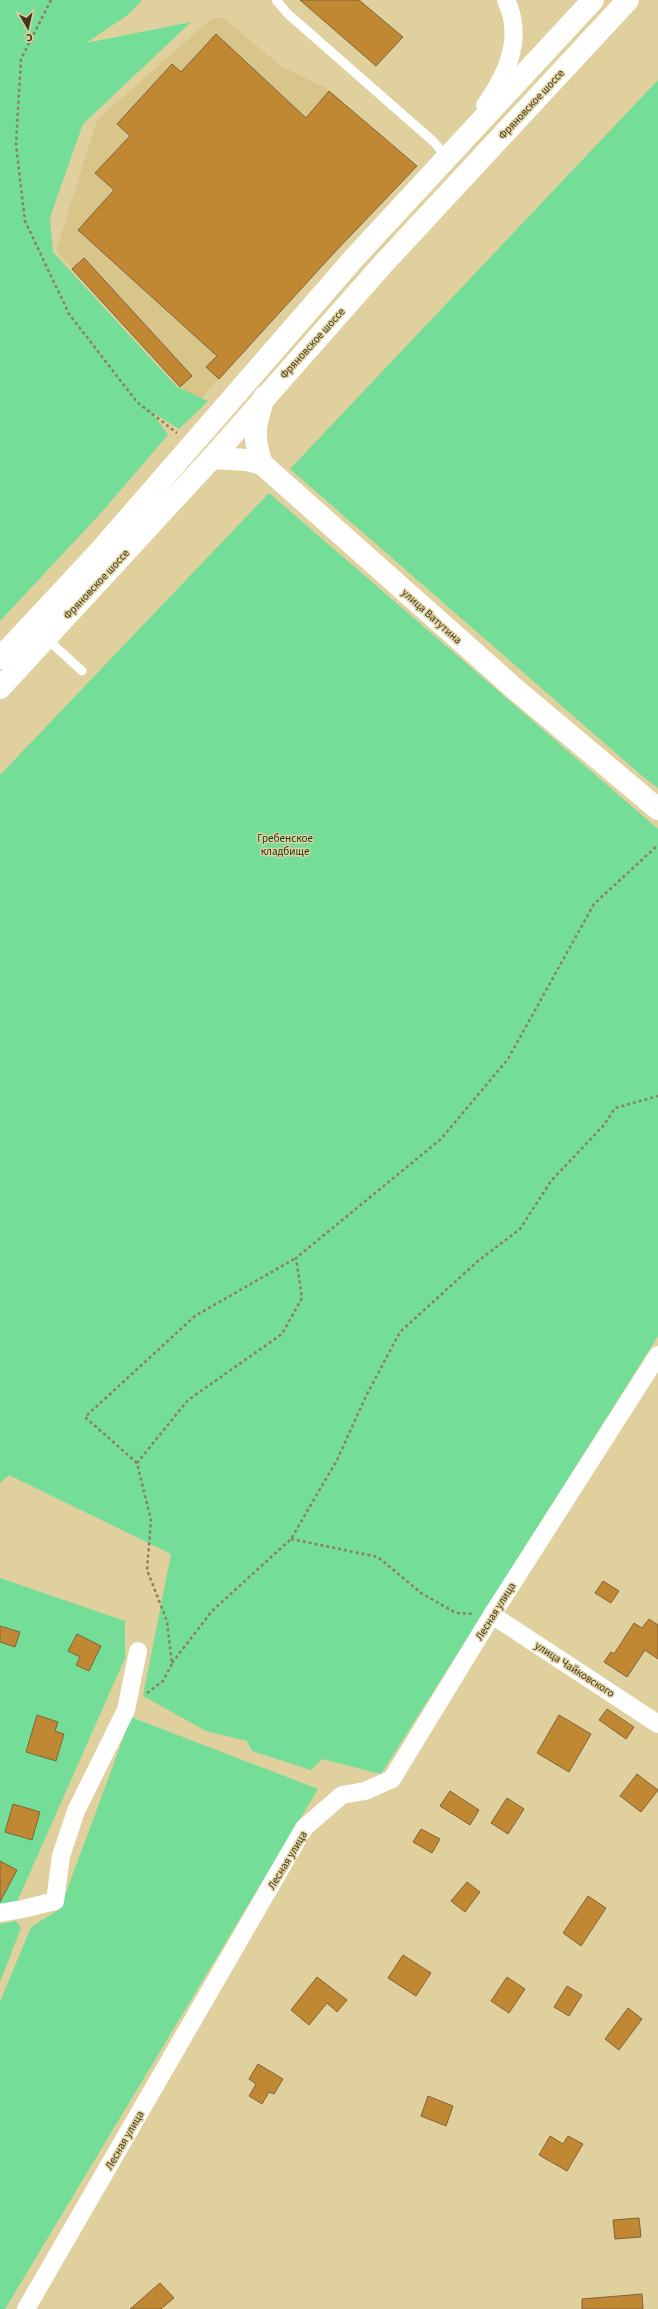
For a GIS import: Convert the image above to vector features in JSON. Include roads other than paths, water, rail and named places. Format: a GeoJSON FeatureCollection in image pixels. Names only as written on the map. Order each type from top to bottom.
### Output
{"type":"FeatureCollection","features":[{"type":"Feature","properties":{"kind":"main road","name":"Фряновское шоссе"},"geometry":{"type":"LineString","coordinates":[[0,658],[105,546],[355,257],[593,0]]}},
{"type":"Feature","properties":{"kind":"main road","name":"Фряновское шоссе"},"geometry":{"type":"LineString","coordinates":[[0,688],[212,458],[264,397],[375,274],[628,0]]}},
{"type":"Feature","properties":{"kind":"main road"},"geometry":{"type":"LineString","coordinates":[[262,464],[256,450],[255,427],[264,397]]}},
{"type":"Feature","properties":{"kind":"main road"},"geometry":{"type":"LineString","coordinates":[[212,458],[247,460],[262,464]]}},
{"type":"Feature","properties":{"kind":"main road","name":"улица Ватутина"},"geometry":{"type":"LineString","coordinates":[[262,464],[515,689],[658,809]]}},
{"type":"Feature","properties":{"kind":"street"},"geometry":{"type":"LineString","coordinates":[[447,158],[499,85],[510,61],[514,41],[512,20],[506,0]]}},
{"type":"Feature","properties":{"kind":"street","name":"Лесная улица"},"geometry":{"type":"LineString","coordinates":[[26,2309],[304,1828],[342,1795],[365,1791],[392,1779],[492,1615],[658,1355]]}},
{"type":"Feature","properties":{"kind":"street","name":"улица Чайковского"},"geometry":{"type":"LineString","coordinates":[[492,1615],[658,1724]]}},
{"type":"Feature","properties":{"kind":"street"},"geometry":{"type":"LineString","coordinates":[[0,1913],[23,1910],[55,1901],[61,1856],[76,1811],[126,1710],[138,1651]]}},
{"type":"Feature","properties":{"kind":"lane"},"geometry":{"type":"LineString","coordinates":[[276,0],[288,14],[434,142],[447,158]]}},
{"type":"Feature","properties":{"kind":"lane"},"geometry":{"type":"LineString","coordinates":[[46,638],[82,671]]}},
{"type":"Feature","properties":{"kind":"park label","name":"Гребенское кладбище"},"geometry":{"type":"Point","coordinates":[285,844]}}]}
